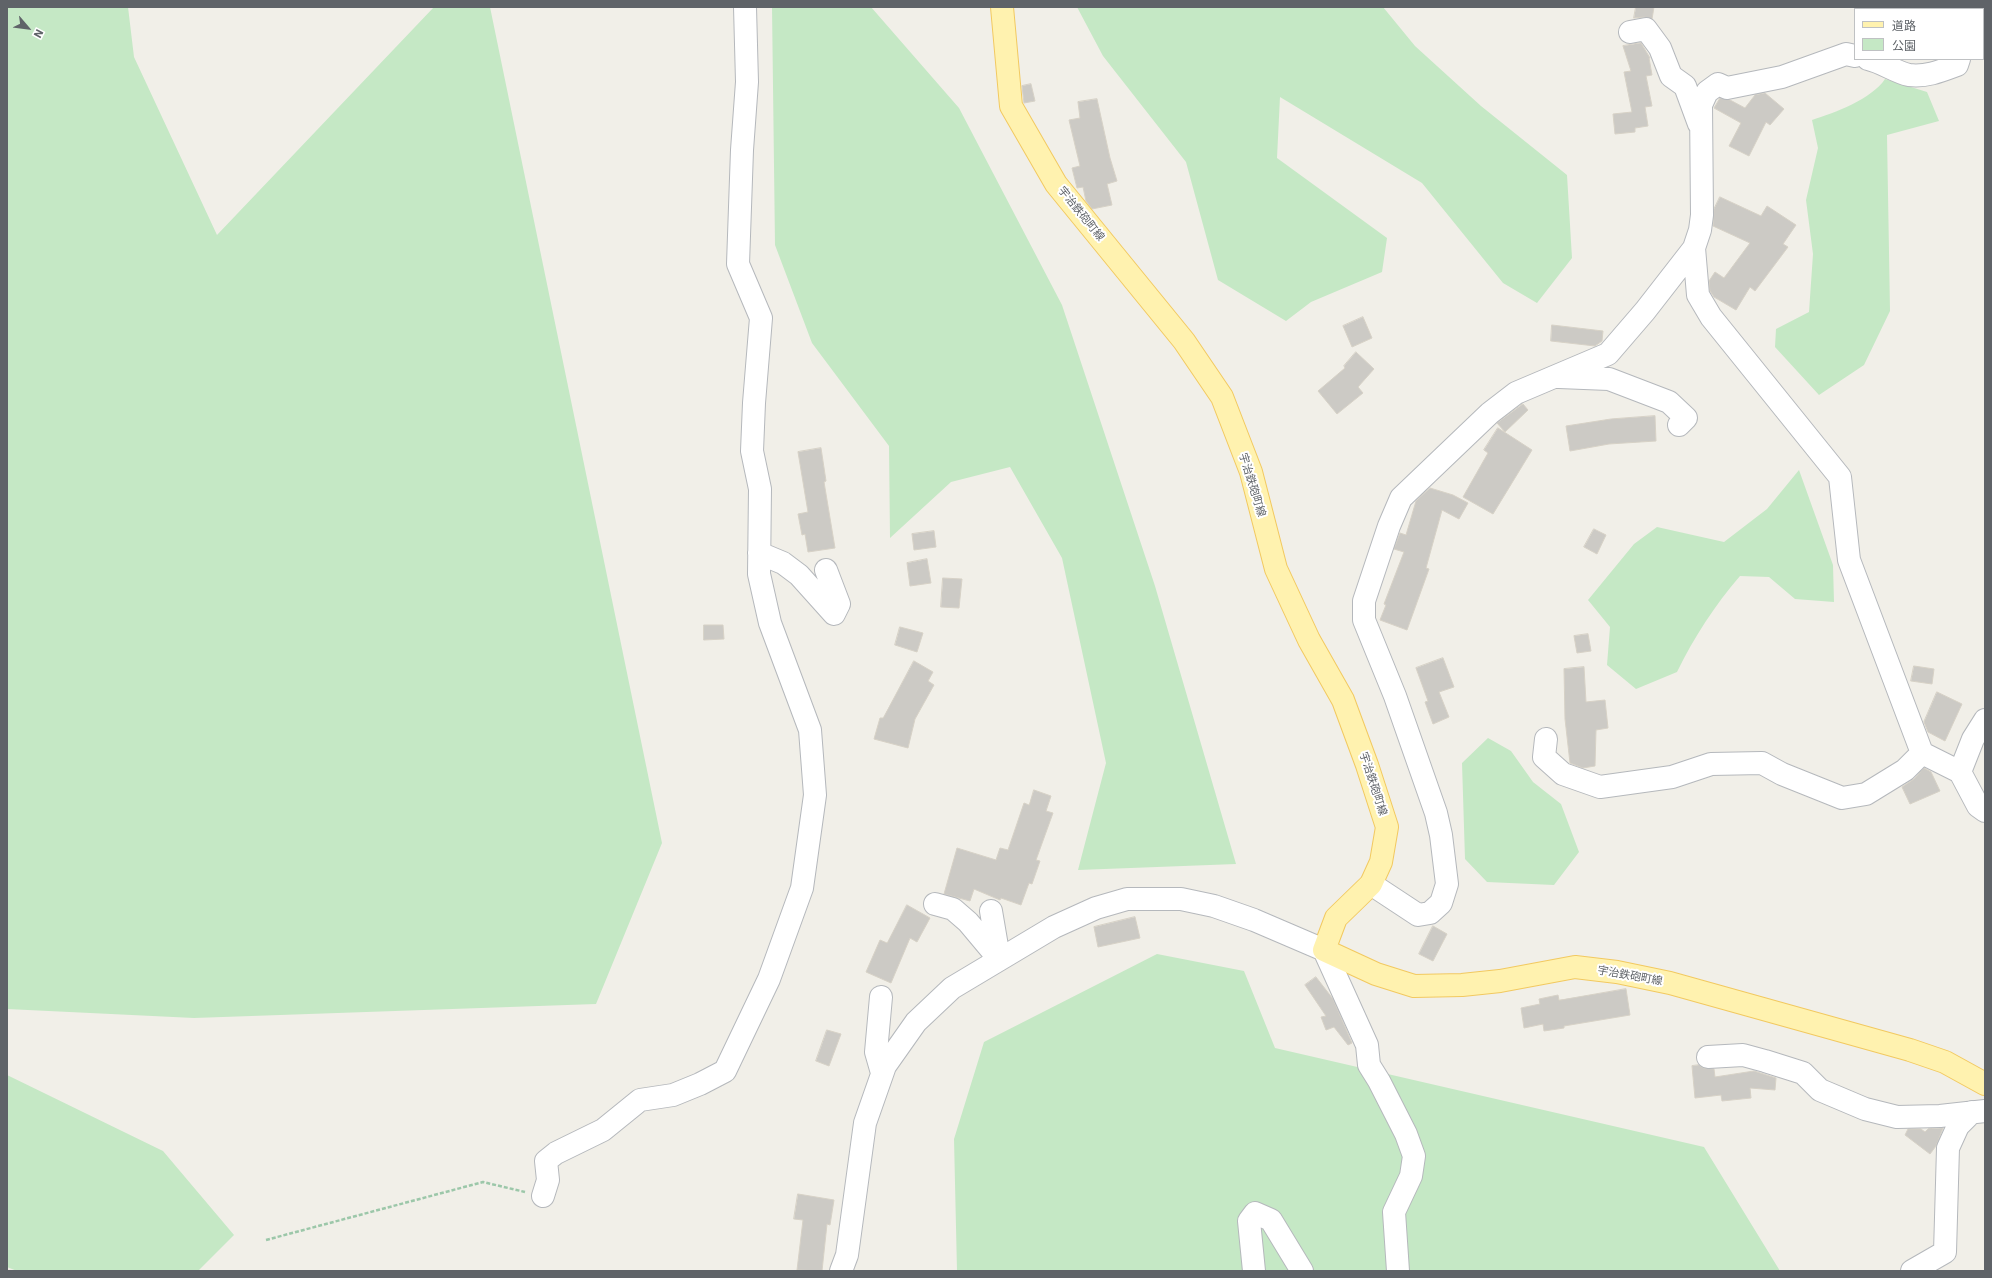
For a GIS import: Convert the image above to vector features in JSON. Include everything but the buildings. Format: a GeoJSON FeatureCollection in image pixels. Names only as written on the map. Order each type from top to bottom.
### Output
{"type":"FeatureCollection","features":[{"type":"Feature","properties":{"kind":"main road","name":"宇治鉄砲町線"},"geometry":{"type":"LineString","coordinates":[[1002,7],[1011,106],[1056,184],[1184,341],[1222,397],[1251,472],[1276,569],[1309,640],[1343,700],[1368,765],[1387,827],[1381,862],[1371,884],[1336,918],[1324,950],[1376,974],[1414,986],[1462,985],[1500,981],[1575,967],[1617,972],[1670,983],[1910,1050],[1944,1062],[1985,1084]]}},
{"type":"Feature","properties":{"kind":"street"},"geometry":{"type":"LineString","coordinates":[[544,1196],[548,1180],[546,1161],[556,1153],[604,1130],[640,1100],[673,1095],[700,1084],[725,1071],[769,979],[802,888],[815,795],[810,730],[770,623],[759,574],[760,489],[752,450],[754,403],[761,318],[738,264],[742,150],[747,82],[745,7]]}},
{"type":"Feature","properties":{"kind":"street"},"geometry":{"type":"LineString","coordinates":[[1630,32],[1646,29],[1660,48],[1671,76],[1685,86],[1691,107],[1700,127]]}},
{"type":"Feature","properties":{"kind":"street"},"geometry":{"type":"LineString","coordinates":[[1371,884],[1418,915],[1430,912],[1441,903],[1447,884],[1441,835],[1436,813],[1395,696],[1364,620],[1364,601],[1389,526],[1401,498],[1490,413],[1516,393],[1608,354],[1645,311],[1694,248],[1700,230],[1702,215],[1700,127],[1701,106],[1707,92],[1718,84],[1727,88],[1782,78],[1846,54],[1854,56]]}},
{"type":"Feature","properties":{"kind":"street"},"geometry":{"type":"LineString","coordinates":[[1872,60],[1908,74],[1932,75],[1957,65],[1959,60]]}},
{"type":"Feature","properties":{"kind":"street"},"geometry":{"type":"LineString","coordinates":[[1694,248],[1698,295],[1711,318],[1840,477],[1849,560],[1922,753],[1960,772],[1978,806],[1985,811]]}},
{"type":"Feature","properties":{"kind":"street"},"geometry":{"type":"LineString","coordinates":[[1552,377],[1609,379],[1644,391],[1669,402],[1686,418],[1678,425]]}},
{"type":"Feature","properties":{"kind":"street"},"geometry":{"type":"LineString","coordinates":[[759,553],[783,563],[798,575],[834,614],[839,604],[826,570]]}},
{"type":"Feature","properties":{"kind":"street"},"geometry":{"type":"LineString","coordinates":[[1960,772],[1973,739],[1985,720]]}},
{"type":"Feature","properties":{"kind":"street"},"geometry":{"type":"LineString","coordinates":[[1546,739],[1544,757],[1558,770],[1563,774],[1600,786],[1672,777],[1712,764],[1762,763],[1782,774],[1842,798],[1866,794],[1905,770],[1922,753]]}},
{"type":"Feature","properties":{"kind":"street"},"geometry":{"type":"LineString","coordinates":[[841,1271],[847,1256],[864,1123],[885,1066],[916,1022],[952,988],[1054,927],[1096,908],[1127,899],[1154,898],[1181,899],[1214,906],[1254,920],[1324,950],[1367,1045],[1370,1066],[1406,1134],[1414,1156],[1411,1176],[1394,1212],[1398,1271]]}},
{"type":"Feature","properties":{"kind":"street"},"geometry":{"type":"LineString","coordinates":[[935,904],[953,909],[968,922],[999,959]]}},
{"type":"Feature","properties":{"kind":"street"},"geometry":{"type":"LineString","coordinates":[[991,911],[999,959]]}},
{"type":"Feature","properties":{"kind":"street"},"geometry":{"type":"LineString","coordinates":[[881,997],[876,1052],[882,1073]]}},
{"type":"Feature","properties":{"kind":"street"},"geometry":{"type":"LineString","coordinates":[[1708,1056],[1743,1055],[1803,1073],[1820,1090],[1865,1109],[1897,1116],[1940,1116],[1978,1111]]}},
{"type":"Feature","properties":{"kind":"street"},"geometry":{"type":"LineString","coordinates":[[1912,1271],[1945,1252],[1948,1148],[1958,1126],[1978,1111]]}},
{"type":"Feature","properties":{"kind":"street"},"geometry":{"type":"LineString","coordinates":[[1254,1271],[1248,1222],[1255,1213],[1271,1220],[1302,1271]]}},
{"type":"Feature","properties":{"kind":"path"},"geometry":{"type":"LineString","coordinates":[[266,1240],[483,1182],[544,1196]]}},
{"type":"Feature","properties":{"kind":"green space"},"geometry":{"type":"Polygon","coordinates":[[[7,7],[128,7],[134,57],[217,235],[434,7],[490,7],[662,843],[596,1004],[194,1018],[7,1009],[7,7]]]}},
{"type":"Feature","properties":{"kind":"green space"},"geometry":{"type":"Polygon","coordinates":[[[772,7],[871,7],[959,108],[1062,305],[1155,586],[1236,864],[1078,870],[1106,763],[1062,558],[1010,467],[951,482],[890,538],[889,446],[812,343],[775,245],[772,7]]]}},
{"type":"Feature","properties":{"kind":"green space"},"geometry":{"type":"Polygon","coordinates":[[[1077,7],[1383,7],[1415,46],[1481,106],[1567,175],[1572,258],[1537,303],[1503,283],[1422,183],[1280,97],[1277,158],[1387,238],[1382,272],[1311,302],[1286,321],[1218,280],[1186,162],[1103,56],[1077,7]]]}},
{"type":"Feature","properties":{"kind":"green space"},"geometry":{"type":"Polygon","coordinates":[[[1885,79],[1927,92],[1939,121],[1887,135],[1890,311],[1864,365],[1819,395],[1775,347],[1776,329],[1809,312],[1813,254],[1806,200],[1818,148],[1812,120],[1862,99],[1871,93],[1885,79]]]}},
{"type":"Feature","properties":{"kind":"green space"},"geometry":{"type":"Polygon","coordinates":[[[1799,470],[1833,565],[1834,602],[1795,599],[1769,577],[1740,576],[1722,598],[1690,646],[1677,672],[1636,689],[1607,665],[1610,627],[1588,600],[1634,544],[1657,527],[1724,542],[1767,509],[1799,470]]]}},
{"type":"Feature","properties":{"kind":"green space"},"geometry":{"type":"Polygon","coordinates":[[[1488,738],[1511,751],[1533,782],[1561,804],[1579,852],[1554,885],[1487,882],[1465,859],[1462,763],[1488,738]]]}},
{"type":"Feature","properties":{"kind":"green space"},"geometry":{"type":"Polygon","coordinates":[[[1157,954],[1244,971],[1275,1048],[1704,1147],[1780,1271],[957,1271],[954,1139],[984,1042],[1157,954]]]}},
{"type":"Feature","properties":{"kind":"green space"},"geometry":{"type":"Polygon","coordinates":[[[7,1075],[163,1151],[234,1235],[198,1271],[17,1271],[7,1267],[7,1075]]]}}]}
